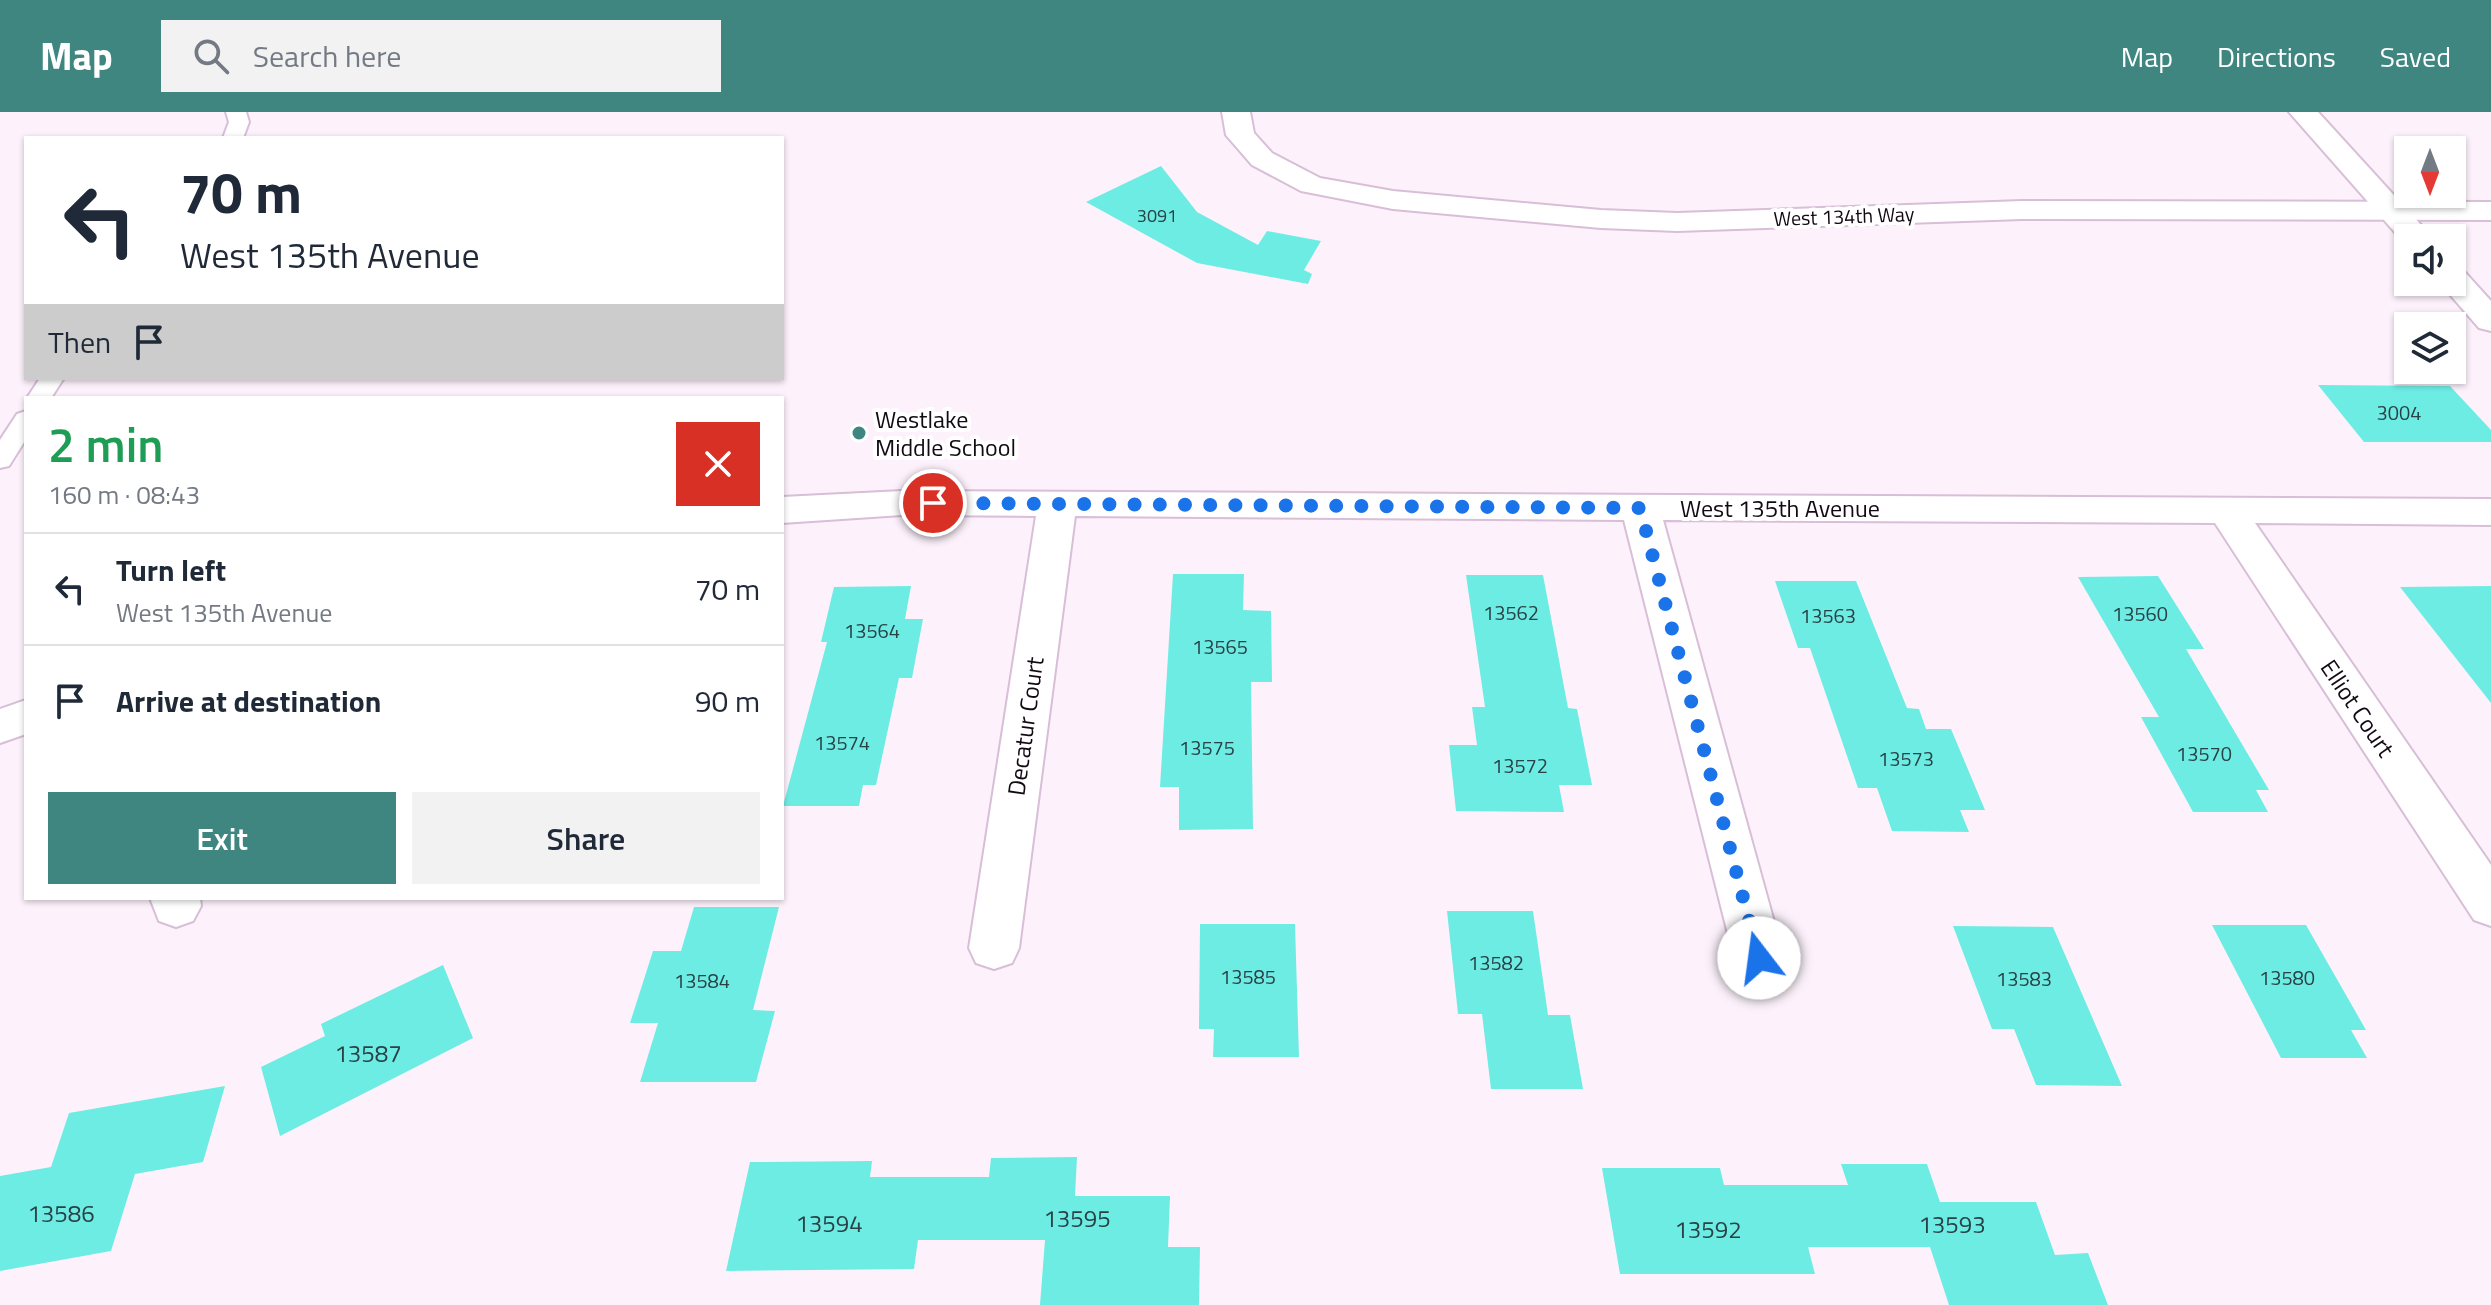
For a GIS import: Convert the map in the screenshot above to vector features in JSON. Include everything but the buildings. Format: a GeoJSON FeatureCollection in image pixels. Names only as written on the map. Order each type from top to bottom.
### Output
{"type":"FeatureCollection","features":[{"type":"Feature","properties":{"kind":"street","name":"West 134th Way"},"geometry":{"type":"LineString","coordinates":[[1236,112],[1240,135],[1262,159],[1312,185],[1393,200],[1601,219],[1677,222],[2022,210],[2491,211]]}},
{"type":"Feature","properties":{"kind":"street"},"geometry":{"type":"LineString","coordinates":[[2303,112],[2404,224]]}},
{"type":"Feature","properties":{"kind":"street"},"geometry":{"type":"LineString","coordinates":[[2466,293],[2491,321]]}},
{"type":"Feature","properties":{"kind":"street","name":"West 135th Avenue"},"geometry":{"type":"LineString","coordinates":[[784,510],[902,503],[2491,512]]}},
{"type":"Feature","properties":{"kind":"street","name":"Decatur Court"},"geometry":{"type":"LineString","coordinates":[[994,948],[1057,504]]}},
{"type":"Feature","properties":{"kind":"street"},"geometry":{"type":"LineString","coordinates":[[1640,508],[1759,958]]}},
{"type":"Feature","properties":{"kind":"street","name":"Elliot Court"},"geometry":{"type":"LineString","coordinates":[[2226,510],[2491,905]]}},
{"type":"Feature","properties":{"kind":"street"},"geometry":{"type":"LineString","coordinates":[[0,726],[24,718]]}},
{"type":"Feature","properties":{"kind":"lane"},"geometry":{"type":"LineString","coordinates":[[234,136],[239,122],[236,112]]}},
{"type":"Feature","properties":{"kind":"lane"},"geometry":{"type":"LineString","coordinates":[[0,460],[24,422]]}},
{"type":"Feature","properties":{"kind":"place","name":"Westlake Middle School"},"geometry":{"type":"Point","coordinates":[859,433]}},
{"type":"Feature","properties":{"kind":"route"},"geometry":{"type":"LineString","coordinates":[[933,503],[1640,508],[1759,958]]}}]}
